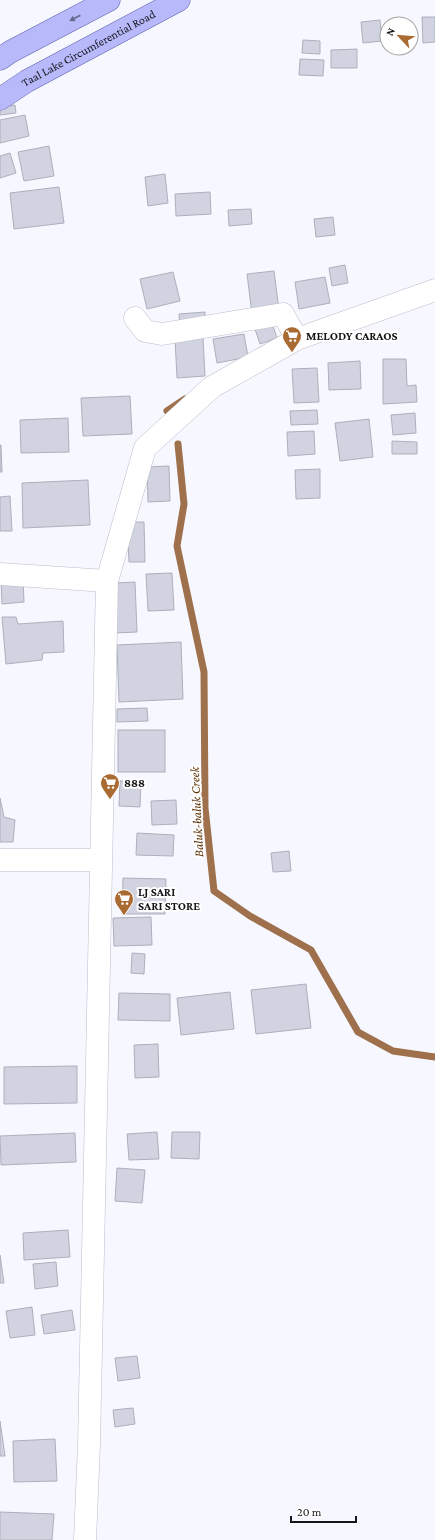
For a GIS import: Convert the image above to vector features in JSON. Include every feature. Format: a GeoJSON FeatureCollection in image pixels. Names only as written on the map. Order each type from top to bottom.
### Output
{"type":"FeatureCollection","features":[{"type":"Feature","properties":{"kind":"main road"},"geometry":{"type":"LineString","coordinates":[[0,59],[10,52],[109,0]]}},
{"type":"Feature","properties":{"kind":"main road","name":"Taal Lake Circumferential Road"},"geometry":{"type":"LineString","coordinates":[[0,100],[27,80],[179,0]]}},
{"type":"Feature","properties":{"kind":"street"},"geometry":{"type":"LineString","coordinates":[[85,1540],[89,1445],[107,581],[145,448],[212,387],[297,339],[435,290]]}},
{"type":"Feature","properties":{"kind":"street"},"geometry":{"type":"LineString","coordinates":[[135,318],[145,331],[162,334],[284,314],[297,339]]}},
{"type":"Feature","properties":{"kind":"street"},"geometry":{"type":"LineString","coordinates":[[0,574],[107,581]]}},
{"type":"Feature","properties":{"kind":"street"},"geometry":{"type":"LineString","coordinates":[[0,860],[100,860]]}},
{"type":"Feature","properties":{"kind":"building"},"geometry":{"type":"Polygon","coordinates":[[[422,17],[435,17],[435,42],[423,43],[422,17]]]}},
{"type":"Feature","properties":{"kind":"building"},"geometry":{"type":"Polygon","coordinates":[[[379,20],[379,41],[363,43],[361,22],[379,20]]]}},
{"type":"Feature","properties":{"kind":"building"},"geometry":{"type":"Polygon","coordinates":[[[303,40],[320,41],[320,54],[302,53],[303,40]]]}},
{"type":"Feature","properties":{"kind":"building"},"geometry":{"type":"Polygon","coordinates":[[[357,49],[357,68],[331,68],[331,50],[357,49]]]}},
{"type":"Feature","properties":{"kind":"building"},"geometry":{"type":"Polygon","coordinates":[[[300,59],[324,60],[323,76],[299,75],[300,59]]]}},
{"type":"Feature","properties":{"kind":"building"},"geometry":{"type":"Polygon","coordinates":[[[15,105],[16,113],[0,115],[0,107],[15,105]]]}},
{"type":"Feature","properties":{"kind":"building"},"geometry":{"type":"Polygon","coordinates":[[[25,115],[29,136],[0,143],[0,120],[25,115]]]}},
{"type":"Feature","properties":{"kind":"building"},"geometry":{"type":"Polygon","coordinates":[[[49,146],[54,176],[24,181],[18,152],[49,146]]]}},
{"type":"Feature","properties":{"kind":"building"},"geometry":{"type":"Polygon","coordinates":[[[10,153],[16,173],[0,178],[0,156],[10,153]]]}},
{"type":"Feature","properties":{"kind":"building"},"geometry":{"type":"Polygon","coordinates":[[[165,174],[168,203],[148,206],[145,177],[165,174]]]}},
{"type":"Feature","properties":{"kind":"building"},"geometry":{"type":"Polygon","coordinates":[[[59,187],[64,223],[14,229],[10,193],[59,187]]]}},
{"type":"Feature","properties":{"kind":"building"},"geometry":{"type":"Polygon","coordinates":[[[210,192],[211,214],[176,216],[175,194],[210,192]]]}},
{"type":"Feature","properties":{"kind":"building"},"geometry":{"type":"Polygon","coordinates":[[[251,209],[252,224],[229,226],[228,210],[251,209]]]}},
{"type":"Feature","properties":{"kind":"building"},"geometry":{"type":"Polygon","coordinates":[[[333,217],[335,235],[316,237],[314,219],[333,217]]]}},
{"type":"Feature","properties":{"kind":"building"},"geometry":{"type":"Polygon","coordinates":[[[345,265],[348,283],[332,286],[329,268],[345,265]]]}},
{"type":"Feature","properties":{"kind":"building"},"geometry":{"type":"Polygon","coordinates":[[[274,271],[279,310],[252,314],[247,274],[274,271]]]}},
{"type":"Feature","properties":{"kind":"building"},"geometry":{"type":"Polygon","coordinates":[[[173,272],[180,301],[147,309],[140,279],[173,272]]]}},
{"type":"Feature","properties":{"kind":"building"},"geometry":{"type":"Polygon","coordinates":[[[325,277],[330,303],[299,309],[295,282],[325,277]]]}},
{"type":"Feature","properties":{"kind":"building"},"geometry":{"type":"Polygon","coordinates":[[[205,312],[205,324],[180,326],[179,314],[205,312]]]}},
{"type":"Feature","properties":{"kind":"building"},"geometry":{"type":"Polygon","coordinates":[[[271,320],[277,338],[260,344],[254,326],[271,320]]]}},
{"type":"Feature","properties":{"kind":"building"},"geometry":{"type":"Polygon","coordinates":[[[244,334],[248,357],[217,363],[213,339],[244,334]]]}},
{"type":"Feature","properties":{"kind":"building"},"geometry":{"type":"Polygon","coordinates":[[[203,338],[205,376],[177,378],[175,339],[203,338]]]}},
{"type":"Feature","properties":{"kind":"building"},"geometry":{"type":"Polygon","coordinates":[[[383,359],[406,359],[407,386],[416,385],[417,402],[383,404],[383,359]]]}},
{"type":"Feature","properties":{"kind":"building"},"geometry":{"type":"Polygon","coordinates":[[[360,361],[361,389],[329,390],[328,363],[360,361]]]}},
{"type":"Feature","properties":{"kind":"building"},"geometry":{"type":"Polygon","coordinates":[[[317,368],[319,402],[294,403],[292,369],[317,368]]]}},
{"type":"Feature","properties":{"kind":"building"},"geometry":{"type":"Polygon","coordinates":[[[130,396],[132,434],[83,436],[81,398],[130,396]]]}},
{"type":"Feature","properties":{"kind":"building"},"geometry":{"type":"Polygon","coordinates":[[[317,410],[318,424],[291,425],[290,411],[317,410]]]}},
{"type":"Feature","properties":{"kind":"building"},"geometry":{"type":"Polygon","coordinates":[[[415,413],[416,433],[393,435],[391,415],[415,413]]]}},
{"type":"Feature","properties":{"kind":"building"},"geometry":{"type":"Polygon","coordinates":[[[68,418],[69,452],[21,453],[20,420],[68,418]]]}},
{"type":"Feature","properties":{"kind":"building"},"geometry":{"type":"Polygon","coordinates":[[[369,419],[373,457],[340,461],[335,423],[369,419]]]}},
{"type":"Feature","properties":{"kind":"building"},"geometry":{"type":"Polygon","coordinates":[[[314,431],[315,454],[288,456],[287,432],[314,431]]]}},
{"type":"Feature","properties":{"kind":"building"},"geometry":{"type":"Polygon","coordinates":[[[392,441],[417,442],[417,454],[392,454],[392,441]]]}},
{"type":"Feature","properties":{"kind":"building"},"geometry":{"type":"Polygon","coordinates":[[[1,445],[2,472],[0,472],[1,445]]]}},
{"type":"Feature","properties":{"kind":"building"},"geometry":{"type":"Polygon","coordinates":[[[169,466],[170,501],[148,502],[147,467],[169,466]]]}},
{"type":"Feature","properties":{"kind":"building"},"geometry":{"type":"Polygon","coordinates":[[[320,469],[320,498],[296,499],[295,470],[320,469]]]}},
{"type":"Feature","properties":{"kind":"building"},"geometry":{"type":"Polygon","coordinates":[[[88,480],[90,525],[23,528],[22,483],[88,480]]]}},
{"type":"Feature","properties":{"kind":"building"},"geometry":{"type":"Polygon","coordinates":[[[10,496],[12,531],[0,531],[0,497],[10,496]]]}},
{"type":"Feature","properties":{"kind":"building"},"geometry":{"type":"Polygon","coordinates":[[[127,522],[144,522],[145,562],[129,562],[127,522]]]}},
{"type":"Feature","properties":{"kind":"building"},"geometry":{"type":"Polygon","coordinates":[[[172,573],[174,610],[148,611],[146,574],[172,573]]]}},
{"type":"Feature","properties":{"kind":"building"},"geometry":{"type":"Polygon","coordinates":[[[23,578],[24,602],[2,604],[1,579],[23,578]]]}},
{"type":"Feature","properties":{"kind":"building"},"geometry":{"type":"Polygon","coordinates":[[[135,582],[137,632],[115,633],[114,583],[135,582]]]}},
{"type":"Feature","properties":{"kind":"building"},"geometry":{"type":"Polygon","coordinates":[[[2,617],[16,617],[18,624],[63,621],[64,652],[43,653],[42,660],[6,664],[2,617]]]}},
{"type":"Feature","properties":{"kind":"building"},"geometry":{"type":"Polygon","coordinates":[[[181,642],[183,699],[119,702],[117,645],[181,642]]]}},
{"type":"Feature","properties":{"kind":"building"},"geometry":{"type":"Polygon","coordinates":[[[147,708],[148,721],[117,722],[117,709],[147,708]]]}},
{"type":"Feature","properties":{"kind":"building"},"geometry":{"type":"Polygon","coordinates":[[[118,730],[165,730],[165,772],[118,772],[118,730]]]}},
{"type":"Feature","properties":{"kind":"building"},"geometry":{"type":"Polygon","coordinates":[[[120,781],[141,781],[140,807],[119,806],[120,781]]]}},
{"type":"Feature","properties":{"kind":"building"},"geometry":{"type":"Polygon","coordinates":[[[0,798],[4,817],[15,820],[13,842],[0,842],[0,798]]]}},
{"type":"Feature","properties":{"kind":"building"},"geometry":{"type":"Polygon","coordinates":[[[176,800],[177,824],[152,825],[151,801],[176,800]]]}},
{"type":"Feature","properties":{"kind":"building"},"geometry":{"type":"Polygon","coordinates":[[[137,833],[174,835],[173,856],[136,855],[137,833]]]}},
{"type":"Feature","properties":{"kind":"building"},"geometry":{"type":"Polygon","coordinates":[[[289,851],[291,871],[273,872],[271,853],[289,851]]]}},
{"type":"Feature","properties":{"kind":"building"},"geometry":{"type":"Polygon","coordinates":[[[123,878],[166,879],[165,914],[122,914],[123,878]]]}},
{"type":"Feature","properties":{"kind":"building"},"geometry":{"type":"Polygon","coordinates":[[[151,917],[152,945],[114,946],[113,918],[151,917]]]}},
{"type":"Feature","properties":{"kind":"building"},"geometry":{"type":"Polygon","coordinates":[[[132,953],[145,954],[144,974],[131,973],[132,953]]]}},
{"type":"Feature","properties":{"kind":"building"},"geometry":{"type":"Polygon","coordinates":[[[306,984],[311,1028],[256,1034],[251,990],[306,984]]]}},
{"type":"Feature","properties":{"kind":"building"},"geometry":{"type":"Polygon","coordinates":[[[230,992],[234,1029],[181,1035],[177,998],[230,992]]]}},
{"type":"Feature","properties":{"kind":"building"},"geometry":{"type":"Polygon","coordinates":[[[119,993],[170,994],[170,1021],[118,1020],[119,993]]]}},
{"type":"Feature","properties":{"kind":"building"},"geometry":{"type":"Polygon","coordinates":[[[158,1044],[159,1077],[135,1078],[134,1045],[158,1044]]]}},
{"type":"Feature","properties":{"kind":"building"},"geometry":{"type":"Polygon","coordinates":[[[77,1066],[77,1103],[4,1104],[4,1067],[77,1066]]]}},
{"type":"Feature","properties":{"kind":"building"},"geometry":{"type":"Polygon","coordinates":[[[157,1132],[159,1159],[129,1160],[127,1134],[157,1132]]]}},
{"type":"Feature","properties":{"kind":"building"},"geometry":{"type":"Polygon","coordinates":[[[172,1132],[200,1132],[199,1159],[171,1158],[172,1132]]]}},
{"type":"Feature","properties":{"kind":"building"},"geometry":{"type":"Polygon","coordinates":[[[75,1133],[76,1162],[1,1165],[0,1136],[75,1133]]]}},
{"type":"Feature","properties":{"kind":"building"},"geometry":{"type":"Polygon","coordinates":[[[117,1168],[145,1170],[142,1203],[115,1201],[117,1168]]]}},
{"type":"Feature","properties":{"kind":"building"},"geometry":{"type":"Polygon","coordinates":[[[68,1230],[70,1257],[24,1260],[23,1233],[68,1230]]]}},
{"type":"Feature","properties":{"kind":"building"},"geometry":{"type":"Polygon","coordinates":[[[0,1255],[4,1283],[0,1283],[0,1255]]]}},
{"type":"Feature","properties":{"kind":"building"},"geometry":{"type":"Polygon","coordinates":[[[56,1262],[58,1286],[35,1289],[33,1264],[56,1262]]]}},
{"type":"Feature","properties":{"kind":"building"},"geometry":{"type":"Polygon","coordinates":[[[32,1307],[35,1335],[10,1338],[6,1311],[32,1307]]]}},
{"type":"Feature","properties":{"kind":"building"},"geometry":{"type":"Polygon","coordinates":[[[72,1310],[75,1330],[44,1334],[41,1315],[72,1310]]]}},
{"type":"Feature","properties":{"kind":"building"},"geometry":{"type":"Polygon","coordinates":[[[137,1356],[140,1378],[118,1381],[115,1358],[137,1356]]]}},
{"type":"Feature","properties":{"kind":"building"},"geometry":{"type":"Polygon","coordinates":[[[133,1408],[135,1424],[115,1427],[113,1410],[133,1408]]]}},
{"type":"Feature","properties":{"kind":"building"},"geometry":{"type":"Polygon","coordinates":[[[0,1421],[5,1456],[0,1456],[0,1421]]]}},
{"type":"Feature","properties":{"kind":"building"},"geometry":{"type":"Polygon","coordinates":[[[55,1439],[57,1481],[14,1482],[13,1441],[55,1439]]]}},
{"type":"Feature","properties":{"kind":"building"},"geometry":{"type":"Polygon","coordinates":[[[0,1512],[54,1514],[52,1540],[0,1540],[0,1512]]]}},
{"type":"Feature","properties":{"kind":"waterway"},"geometry":{"type":"LineString","coordinates":[[167,411],[185,399]]}},
{"type":"Feature","properties":{"kind":"waterway","name":"Baluk-baluk Creek"},"geometry":{"type":"LineString","coordinates":[[178,444],[184,504],[177,546],[204,672],[205,808],[214,891],[250,916],[311,950],[358,1032],[393,1051],[435,1057]]}},
{"type":"Feature","properties":{"kind":"place","name":"MELODY CARAOS"},"geometry":{"type":"Point","coordinates":[292,353]}},
{"type":"Feature","properties":{"kind":"place","name":"888"},"geometry":{"type":"Point","coordinates":[110,800]}},
{"type":"Feature","properties":{"kind":"place","name":"LJ SARI SARI STORE"},"geometry":{"type":"Point","coordinates":[124,916]}}]}
